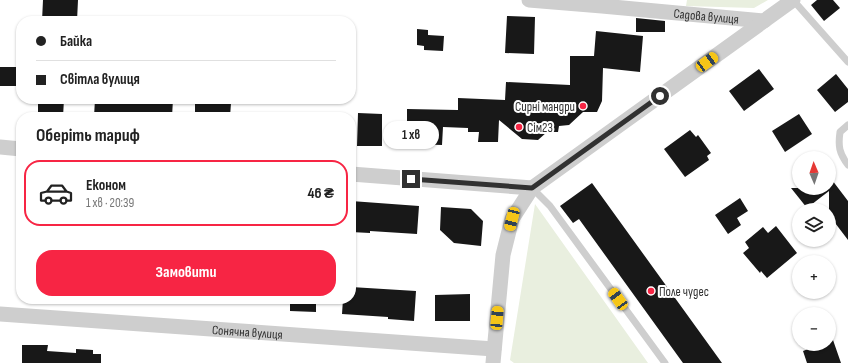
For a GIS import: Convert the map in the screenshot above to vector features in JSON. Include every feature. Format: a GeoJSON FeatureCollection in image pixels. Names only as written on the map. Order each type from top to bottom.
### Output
{"type":"FeatureCollection","features":[{"type":"Feature","properties":{"kind":"street","name":"Садова вулиця"},"geometry":{"type":"LineString","coordinates":[[529,0],[603,3],[764,21]]}},
{"type":"Feature","properties":{"kind":"street"},"geometry":{"type":"LineString","coordinates":[[494,356],[503,255],[512,219],[532,188],[793,0]]}},
{"type":"Feature","properties":{"kind":"street"},"geometry":{"type":"LineString","coordinates":[[0,147],[16,149]]}},
{"type":"Feature","properties":{"kind":"street"},"geometry":{"type":"LineString","coordinates":[[356,174],[532,188]]}},
{"type":"Feature","properties":{"kind":"street","name":"Сонячна вулиця"},"geometry":{"type":"LineString","coordinates":[[0,314],[494,356]]}},
{"type":"Feature","properties":{"kind":"lane"},"geometry":{"type":"LineString","coordinates":[[793,0],[848,62]]}},
{"type":"Feature","properties":{"kind":"lane"},"geometry":{"type":"LineString","coordinates":[[848,125],[840,132],[838,145],[842,158],[848,165]]}},
{"type":"Feature","properties":{"kind":"lane"},"geometry":{"type":"LineString","coordinates":[[532,188],[550,206],[665,363]]}},
{"type":"Feature","properties":{"kind":"green space"},"geometry":{"type":"Polygon","coordinates":[[[687,0],[768,0],[754,8],[686,6],[687,0]]]}},
{"type":"Feature","properties":{"kind":"green space"},"geometry":{"type":"Polygon","coordinates":[[[535,204],[648,363],[514,363],[510,360],[535,204]]]}},
{"type":"Feature","properties":{"kind":"building"},"geometry":{"type":"Polygon","coordinates":[[[43,0],[78,0],[77,16],[42,16],[43,0]]]}},
{"type":"Feature","properties":{"kind":"building"},"geometry":{"type":"Polygon","coordinates":[[[817,0],[833,0],[840,8],[824,21],[811,5],[817,0]]]}},
{"type":"Feature","properties":{"kind":"building"},"geometry":{"type":"Polygon","coordinates":[[[507,16],[535,17],[534,54],[505,53],[507,16]]]}},
{"type":"Feature","properties":{"kind":"building"},"geometry":{"type":"Polygon","coordinates":[[[636,18],[665,21],[665,32],[636,32],[636,18]]]}},
{"type":"Feature","properties":{"kind":"building"},"geometry":{"type":"Polygon","coordinates":[[[417,29],[428,30],[428,35],[444,36],[443,51],[424,50],[424,46],[417,45],[417,29]]]}},
{"type":"Feature","properties":{"kind":"building"},"geometry":{"type":"Polygon","coordinates":[[[596,31],[643,36],[640,72],[603,68],[602,101],[597,112],[583,112],[569,125],[559,126],[558,132],[547,132],[538,140],[522,139],[499,120],[498,142],[478,142],[479,132],[468,132],[468,128],[443,127],[442,145],[407,144],[407,109],[458,110],[458,98],[505,100],[506,82],[570,85],[570,56],[594,56],[596,31]]]}},
{"type":"Feature","properties":{"kind":"building"},"geometry":{"type":"Polygon","coordinates":[[[0,67],[16,67],[16,86],[0,86],[0,67]]]}},
{"type":"Feature","properties":{"kind":"building"},"geometry":{"type":"Polygon","coordinates":[[[759,69],[774,89],[744,111],[729,91],[759,69]]]}},
{"type":"Feature","properties":{"kind":"building"},"geometry":{"type":"Polygon","coordinates":[[[836,74],[848,89],[848,102],[835,112],[817,90],[836,74]]]}},
{"type":"Feature","properties":{"kind":"building"},"geometry":{"type":"Polygon","coordinates":[[[38,104],[64,104],[63,112],[38,112],[38,104]]]}},
{"type":"Feature","properties":{"kind":"building"},"geometry":{"type":"Polygon","coordinates":[[[95,104],[173,104],[172,112],[94,112],[95,104]]]}},
{"type":"Feature","properties":{"kind":"building"},"geometry":{"type":"Polygon","coordinates":[[[195,104],[231,104],[230,112],[195,112],[195,104]]]}},
{"type":"Feature","properties":{"kind":"building"},"geometry":{"type":"Polygon","coordinates":[[[358,113],[382,114],[382,146],[357,146],[358,113]]]}},
{"type":"Feature","properties":{"kind":"building"},"geometry":{"type":"Polygon","coordinates":[[[799,114],[812,134],[785,152],[772,131],[799,114]]]}},
{"type":"Feature","properties":{"kind":"building"},"geometry":{"type":"Polygon","coordinates":[[[690,130],[696,137],[698,135],[711,153],[707,156],[709,160],[685,177],[664,149],[690,130]]]}},
{"type":"Feature","properties":{"kind":"building","name":"Поле чудес"},"geometry":{"type":"Polygon","coordinates":[[[592,183],[722,363],[683,363],[579,219],[573,223],[560,206],[592,183]]]}},
{"type":"Feature","properties":{"kind":"building"},"geometry":{"type":"Polygon","coordinates":[[[836,185],[848,201],[848,240],[836,224],[836,203],[829,203],[829,195],[836,195],[836,185]]]}},
{"type":"Feature","properties":{"kind":"building"},"geometry":{"type":"Polygon","coordinates":[[[797,195],[824,195],[813,203],[803,203],[797,195]]]}},
{"type":"Feature","properties":{"kind":"building"},"geometry":{"type":"Polygon","coordinates":[[[740,198],[748,211],[737,218],[741,225],[728,234],[715,215],[740,198]]]}},
{"type":"Feature","properties":{"kind":"building"},"geometry":{"type":"Polygon","coordinates":[[[356,201],[419,206],[417,234],[370,231],[370,233],[356,232],[356,201]]]}},
{"type":"Feature","properties":{"kind":"building"},"geometry":{"type":"Polygon","coordinates":[[[441,207],[471,209],[483,221],[481,246],[454,243],[440,230],[441,207]]]}},
{"type":"Feature","properties":{"kind":"building"},"geometry":{"type":"Polygon","coordinates":[[[776,226],[797,253],[792,255],[792,257],[767,278],[761,271],[760,273],[743,253],[749,248],[745,242],[763,227],[768,233],[776,226]]]}},
{"type":"Feature","properties":{"kind":"building"},"geometry":{"type":"Polygon","coordinates":[[[356,287],[416,291],[414,321],[388,319],[388,317],[342,314],[343,304],[356,304],[356,287]]]}},
{"type":"Feature","properties":{"kind":"building"},"geometry":{"type":"Polygon","coordinates":[[[470,294],[470,321],[435,321],[435,295],[470,294]]]}},
{"type":"Feature","properties":{"kind":"building"},"geometry":{"type":"Polygon","coordinates":[[[290,304],[316,304],[316,312],[290,311],[290,304]]]}},
{"type":"Feature","properties":{"kind":"building"},"geometry":{"type":"Polygon","coordinates":[[[22,345],[48,345],[47,351],[76,353],[76,349],[93,350],[93,354],[101,354],[101,363],[22,363],[22,345]]]}},
{"type":"Feature","properties":{"kind":"building"},"geometry":{"type":"Polygon","coordinates":[[[836,349],[841,363],[807,363],[803,351],[836,351],[836,349]]]}},
{"type":"Feature","properties":{"kind":"place","name":"Сирні мандри"},"geometry":{"type":"Point","coordinates":[583,106]}},
{"type":"Feature","properties":{"kind":"place","name":"Сім23"},"geometry":{"type":"Point","coordinates":[519,127]}},
{"type":"Feature","properties":{"kind":"place","name":"Поле чудес"},"geometry":{"type":"Point","coordinates":[651,291]}},
{"type":"Feature","properties":{"kind":"route"},"geometry":{"type":"LineString","coordinates":[[411,179],[532,188],[660,96]]}}]}
